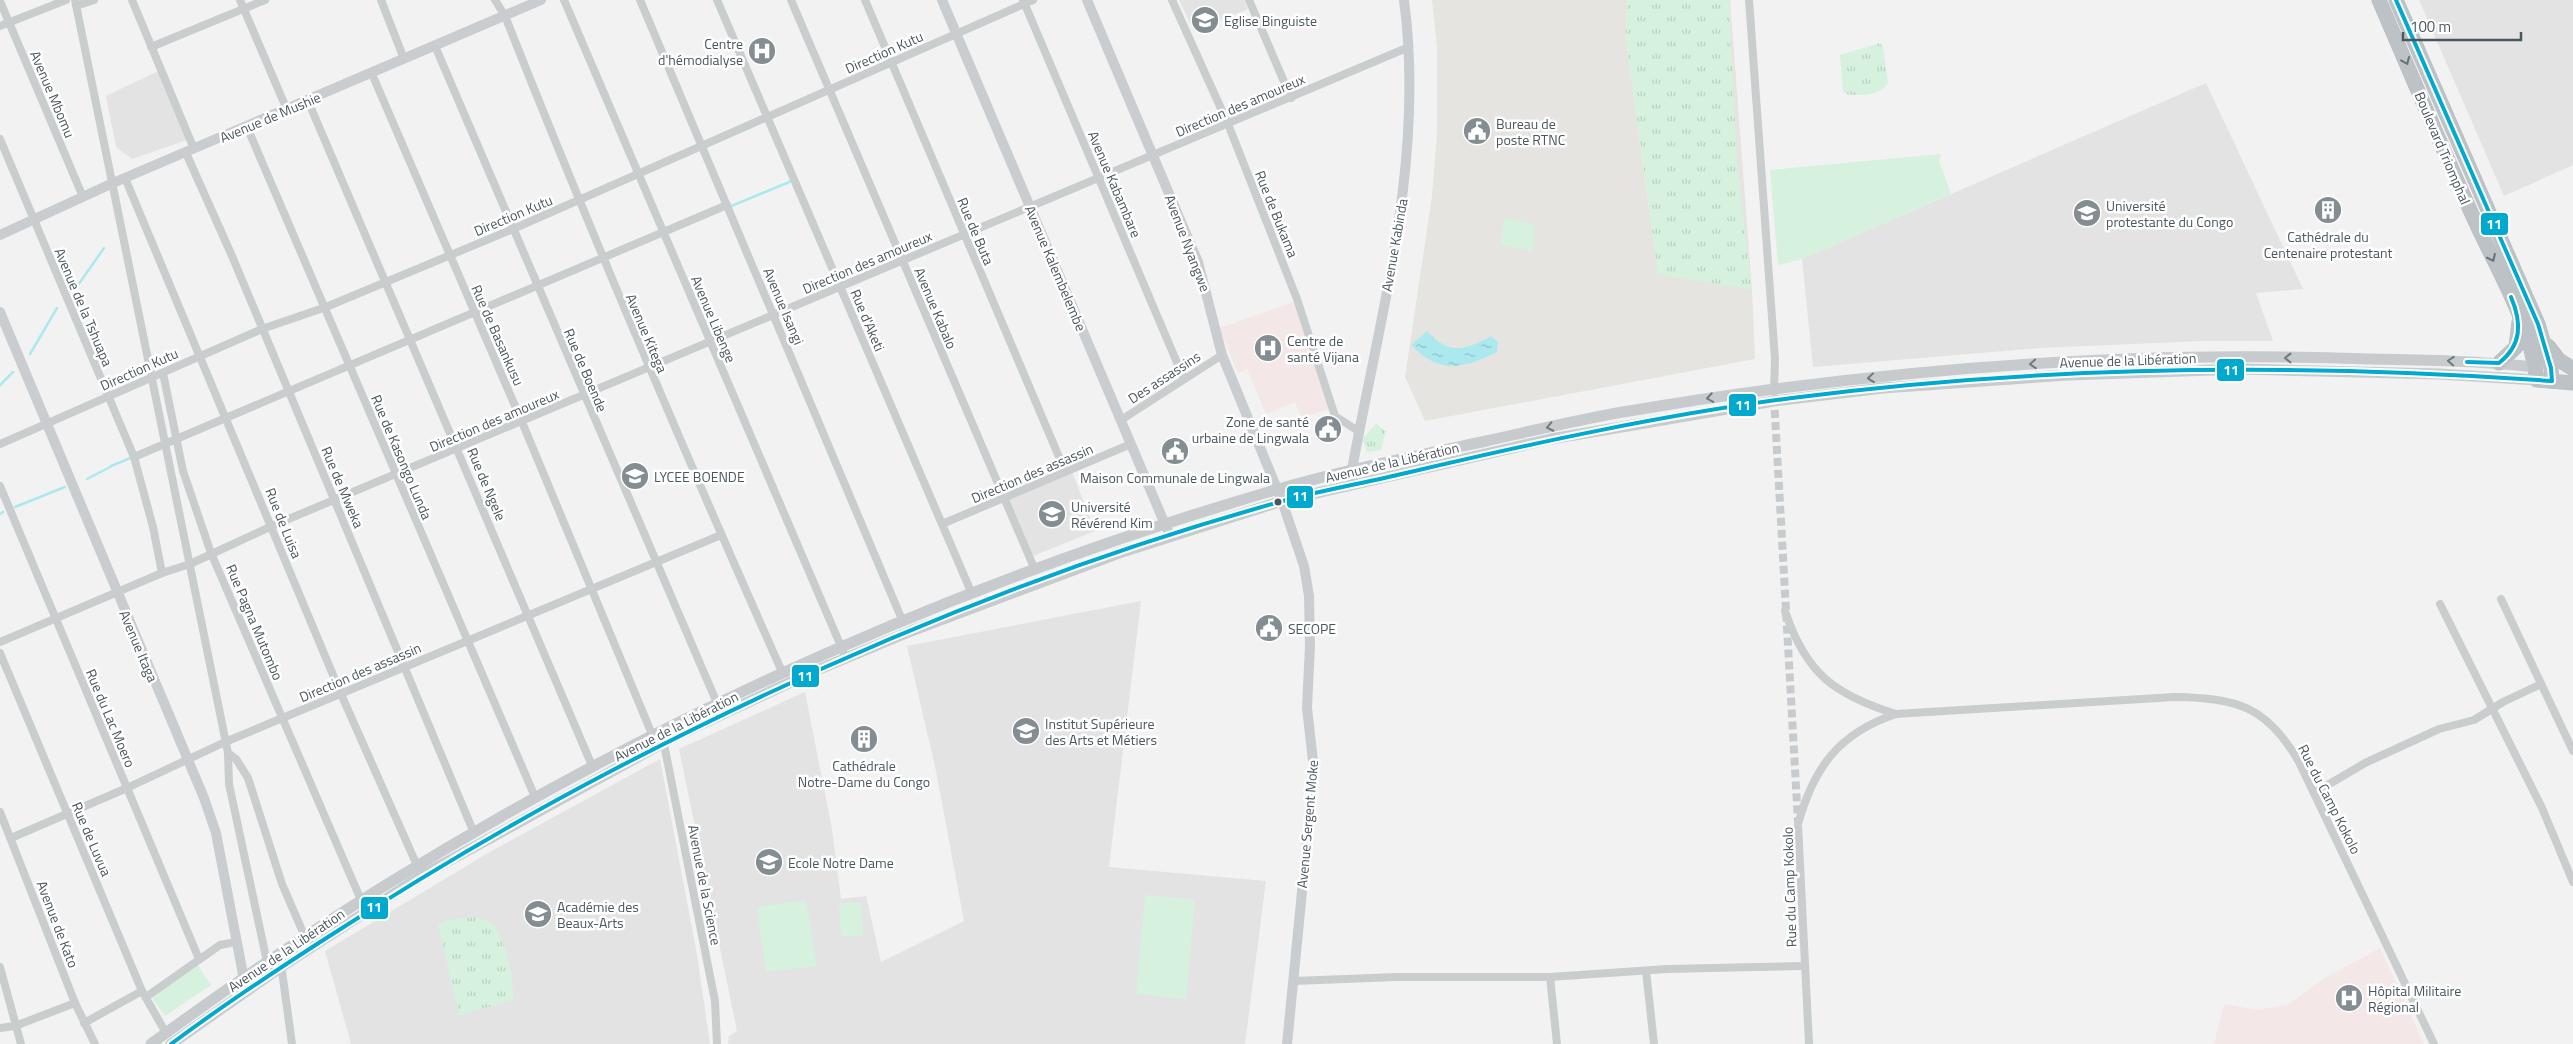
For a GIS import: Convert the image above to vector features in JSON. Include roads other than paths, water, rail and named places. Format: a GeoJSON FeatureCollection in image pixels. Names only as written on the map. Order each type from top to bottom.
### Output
{"type":"FeatureCollection","features":[{"type":"Feature","properties":{"kind":"highway","name":"Boulevard Triomphal"},"geometry":{"type":"LineString","coordinates":[[2380,0],[2475,221],[2519,313],[2529,342],[2536,374]]}},
{"type":"Feature","properties":{"kind":"highway","name":"Boulevard Triomphal"},"geometry":{"type":"LineString","coordinates":[[2396,0],[2538,324],[2552,374]]}},
{"type":"Feature","properties":{"kind":"highway"},"geometry":{"type":"LineString","coordinates":[[2499,363],[2516,347],[2519,338],[2519,313]]}},
{"type":"Feature","properties":{"kind":"highway"},"geometry":{"type":"LineString","coordinates":[[2538,324],[2550,350],[2559,360],[2573,369]]}},
{"type":"Feature","properties":{"kind":"highway","name":"Avenue de la Libération"},"geometry":{"type":"LineString","coordinates":[[2536,374],[2552,374],[2573,369]]}},
{"type":"Feature","properties":{"kind":"highway","name":"Avenue de la Libération"},"geometry":{"type":"LineString","coordinates":[[2552,374],[2573,383]]}},
{"type":"Feature","properties":{"kind":"main road","name":"Avenue de la Libération"},"geometry":{"type":"LineString","coordinates":[[168,1039],[243,978],[267,962],[280,961],[420,871],[474,833],[535,797],[593,768],[756,698],[903,622],[1035,570],[1166,524],[1278,489],[1351,470],[1617,412],[1972,368],[2149,358],[2326,358],[2499,363],[2536,374]]}},
{"type":"Feature","properties":{"kind":"main road","name":"Avenue de la Libération"},"geometry":{"type":"LineString","coordinates":[[151,1044],[168,1039],[246,990],[305,937],[361,900],[420,871],[659,739],[717,703],[783,674],[1027,586],[1170,536],[1282,501],[1551,439],[1774,401],[1883,388],[2068,374],[2241,369],[2536,374]]}},
{"type":"Feature","properties":{"kind":"street"},"geometry":{"type":"LineString","coordinates":[[94,0],[76,3],[150,378],[166,443],[228,753],[229,784],[267,962]]}},
{"type":"Feature","properties":{"kind":"street","name":"Rue de Mweka"},"geometry":{"type":"LineString","coordinates":[[132,0],[190,151],[262,329],[474,833]]}},
{"type":"Feature","properties":{"kind":"street"},"geometry":{"type":"LineString","coordinates":[[240,0],[287,110]]}},
{"type":"Feature","properties":{"kind":"street"},"geometry":{"type":"LineString","coordinates":[[151,47],[265,0]]}},
{"type":"Feature","properties":{"kind":"street"},"geometry":{"type":"LineString","coordinates":[[381,0],[404,59]]}},
{"type":"Feature","properties":{"kind":"street","name":"Avenue Kitega"},"geometry":{"type":"LineString","coordinates":[[495,0],[505,16],[602,259],[649,369],[783,674]]}},
{"type":"Feature","properties":{"kind":"street","name":"Avenue de Mushie"},"geometry":{"type":"LineString","coordinates":[[0,235],[113,183],[372,74],[541,0]]}},
{"type":"Feature","properties":{"kind":"street","name":"Avenue Libenge"},"geometry":{"type":"LineString","coordinates":[[564,0],[844,653]]}},
{"type":"Feature","properties":{"kind":"street","name":"Avenue Isangi"},"geometry":{"type":"LineString","coordinates":[[640,0],[903,622]]}},
{"type":"Feature","properties":{"kind":"street","name":"Rue d'Aketi"},"geometry":{"type":"LineString","coordinates":[[717,0],[972,594]]}},
{"type":"Feature","properties":{"kind":"street","name":"Avenue Kabalo"},"geometry":{"type":"LineString","coordinates":[[791,0],[1035,570]]}},
{"type":"Feature","properties":{"kind":"street","name":"Rue de Buta"},"geometry":{"type":"LineString","coordinates":[[865,0],[1065,472]]}},
{"type":"Feature","properties":{"kind":"street","name":"Avenue Kalembelembe"},"geometry":{"type":"LineString","coordinates":[[942,0],[1170,536]]}},
{"type":"Feature","properties":{"kind":"street","name":"Direction Kutu"},"geometry":{"type":"LineString","coordinates":[[0,444],[262,329],[326,307],[513,229],[768,118],[1024,2],[1033,0]]}},
{"type":"Feature","properties":{"kind":"street","name":"Avenue Nyangwe"},"geometry":{"type":"LineString","coordinates":[[1087,0],[1204,276],[1222,355],[1278,489]]}},
{"type":"Feature","properties":{"kind":"street","name":"Rue de Bukama"},"geometry":{"type":"LineString","coordinates":[[1172,0],[1228,124],[1298,299],[1335,416],[1358,431]]}},
{"type":"Feature","properties":{"kind":"street"},"geometry":{"type":"LineString","coordinates":[[1249,0],[1291,98]]}},
{"type":"Feature","properties":{"kind":"street","name":"Avenue Kabinda"},"geometry":{"type":"LineString","coordinates":[[1349,486],[1358,431],[1400,222],[1411,117],[1409,46],[1404,0]]}},
{"type":"Feature","properties":{"kind":"street"},"geometry":{"type":"LineString","coordinates":[[1749,0],[1775,358],[1774,393]]}},
{"type":"Feature","properties":{"kind":"street","name":"Avenue Mbomu"},"geometry":{"type":"LineString","coordinates":[[0,1],[83,197]]}},
{"type":"Feature","properties":{"kind":"street"},"geometry":{"type":"LineString","coordinates":[[0,26],[61,1]]}},
{"type":"Feature","properties":{"kind":"street","name":"Avenue Kabambare"},"geometry":{"type":"LineString","coordinates":[[1024,2],[1184,378]]}},
{"type":"Feature","properties":{"kind":"street","name":"Rue de Boende"},"geometry":{"type":"LineString","coordinates":[[435,46],[717,703]]}},
{"type":"Feature","properties":{"kind":"street","name":"Direction des amoureux"},"geometry":{"type":"LineString","coordinates":[[0,642],[162,573],[190,564],[272,526],[649,369],[1099,177],[1291,98],[1409,46]]}},
{"type":"Feature","properties":{"kind":"street","name":"Rue de Basankusu"},"geometry":{"type":"LineString","coordinates":[[372,74],[522,422],[591,589],[659,739]]}},
{"type":"Feature","properties":{"kind":"street","name":"Rue de Ngele"},"geometry":{"type":"LineString","coordinates":[[308,101],[458,448],[593,768]]}},
{"type":"Feature","properties":{"kind":"street","name":"Rue de Kasongo Lunda"},"geometry":{"type":"LineString","coordinates":[[247,127],[535,797]]}},
{"type":"Feature","properties":{"kind":"street","name":"Avenue de la Tshuapa"},"geometry":{"type":"LineString","coordinates":[[0,139],[134,457],[162,573]]}},
{"type":"Feature","properties":{"kind":"street","name":"Rue de Luisa"},"geometry":{"type":"LineString","coordinates":[[125,178],[227,417],[341,694],[420,871]]}},
{"type":"Feature","properties":{"kind":"street"},"geometry":{"type":"LineString","coordinates":[[134,457],[289,393],[727,205]]}},
{"type":"Feature","properties":{"kind":"street","name":"Avenue Itaga"},"geometry":{"type":"LineString","coordinates":[[0,312],[187,758],[216,834],[246,990]]}},
{"type":"Feature","properties":{"kind":"street","name":"Des assassins"},"geometry":{"type":"LineString","coordinates":[[1121,420],[1222,355]]}},
{"type":"Feature","properties":{"kind":"street","name":"Rue Pagna Mutombo"},"geometry":{"type":"LineString","coordinates":[[163,373],[175,439],[192,499],[211,553],[361,900]]}},
{"type":"Feature","properties":{"kind":"street","name":"Direction des assassin"},"geometry":{"type":"LineString","coordinates":[[942,524],[1131,444]]}},
{"type":"Feature","properties":{"kind":"street","name":"Rue du Lac Moero"},"geometry":{"type":"LineString","coordinates":[[0,486],[199,959]]}},
{"type":"Feature","properties":{"kind":"street","name":"Avenue Sergent Moke"},"geometry":{"type":"LineString","coordinates":[[1278,489],[1298,544],[1309,596],[1310,645],[1307,708],[1314,760],[1287,1044]]}},
{"type":"Feature","properties":{"kind":"street","name":"Direction des assassin"},"geometry":{"type":"LineString","coordinates":[[6,834],[68,814],[127,788],[187,758],[721,534]]}},
{"type":"Feature","properties":{"kind":"street"},"geometry":{"type":"LineString","coordinates":[[2501,599],[2573,752]]}},
{"type":"Feature","properties":{"kind":"street"},"geometry":{"type":"LineString","coordinates":[[2440,604],[2542,808],[2573,882]]}},
{"type":"Feature","properties":{"kind":"street","name":"Rue du Camp Kokolo"},"geometry":{"type":"LineString","coordinates":[[1785,611],[1795,639],[1820,674],[1854,699],[1896,714]]}},
{"type":"Feature","properties":{"kind":"street","name":"Rue de Luvua"},"geometry":{"type":"LineString","coordinates":[[0,653],[144,994],[168,1039]]}},
{"type":"Feature","properties":{"kind":"street"},"geometry":{"type":"LineString","coordinates":[[2314,793],[2365,763],[2439,729],[2474,720],[2503,702],[2541,684]]}},
{"type":"Feature","properties":{"kind":"street","name":"Rue du Camp Kokolo"},"geometry":{"type":"LineString","coordinates":[[1809,1044],[1798,824],[1805,800],[1822,767],[1842,743],[1864,727],[1896,714],[2133,699],[2221,699],[2255,712],[2280,733],[2299,762],[2434,1044]]}},
{"type":"Feature","properties":{"kind":"street","name":"Avenue de la Science"},"geometry":{"type":"LineString","coordinates":[[659,739],[715,1001],[717,1044]]}},
{"type":"Feature","properties":{"kind":"street"},"geometry":{"type":"LineString","coordinates":[[228,753],[243,768],[248,778],[282,884],[305,937]]}},
{"type":"Feature","properties":{"kind":"street","name":"Avenue de Kato"},"geometry":{"type":"LineString","coordinates":[[0,812],[6,834],[84,1023],[95,1044]]}},
{"type":"Feature","properties":{"kind":"street"},"geometry":{"type":"LineString","coordinates":[[84,1023],[144,994],[220,945],[236,942]]}},
{"type":"Feature","properties":{"kind":"street"},"geometry":{"type":"LineString","coordinates":[[280,961],[292,1044]]}},
{"type":"Feature","properties":{"kind":"street"},"geometry":{"type":"LineString","coordinates":[[1293,981],[1398,977],[1550,977],[1646,971],[1805,966]]}},
{"type":"Feature","properties":{"kind":"street"},"geometry":{"type":"LineString","coordinates":[[0,967],[20,1044]]}},
{"type":"Feature","properties":{"kind":"street"},"geometry":{"type":"LineString","coordinates":[[1646,971],[1654,1044]]}},
{"type":"Feature","properties":{"kind":"street"},"geometry":{"type":"LineString","coordinates":[[1550,977],[1557,1044]]}},
{"type":"Feature","properties":{"kind":"street"},"geometry":{"type":"LineString","coordinates":[[0,1028],[15,1026],[76,1003]]}},
{"type":"Feature","properties":{"kind":"water"},"geometry":{"type":"Polygon","coordinates":[[[1427,331],[1442,344],[1457,348],[1473,345],[1491,336],[1498,342],[1497,352],[1462,365],[1442,365],[1422,355],[1411,345],[1427,331]]]}},
{"type":"Feature","properties":{"kind":"waterway"},"geometry":{"type":"LineString","coordinates":[[729,207],[794,180]]}},
{"type":"Feature","properties":{"kind":"waterway"},"geometry":{"type":"LineString","coordinates":[[76,288],[104,248]]}},
{"type":"Feature","properties":{"kind":"waterway"},"geometry":{"type":"LineString","coordinates":[[30,354],[57,308]]}},
{"type":"Feature","properties":{"kind":"waterway"},"geometry":{"type":"LineString","coordinates":[[0,385],[13,372]]}},
{"type":"Feature","properties":{"kind":"waterway"},"geometry":{"type":"LineString","coordinates":[[111,466],[133,457]]}},
{"type":"Feature","properties":{"kind":"waterway"},"geometry":{"type":"LineString","coordinates":[[87,479],[112,466]]}},
{"type":"Feature","properties":{"kind":"waterway"},"geometry":{"type":"LineString","coordinates":[[15,507],[65,487]]}},
{"type":"Feature","properties":{"kind":"tunnel"},"geometry":{"type":"LineString","coordinates":[[1774,398],[1798,822]]}},
{"type":"Feature","properties":{"kind":"place","name":"Eglise Binguiste"},"geometry":{"type":"Point","coordinates":[1205,20]}},
{"type":"Feature","properties":{"kind":"place","name":"Centre d'hémodialyse"},"geometry":{"type":"Point","coordinates":[762,51]}},
{"type":"Feature","properties":{"kind":"place","name":"Bureau de poste RTNC"},"geometry":{"type":"Point","coordinates":[1477,131]}},
{"type":"Feature","properties":{"kind":"place","name":"Cathédrale du Centenaire protestant"},"geometry":{"type":"Point","coordinates":[2328,210]}},
{"type":"Feature","properties":{"kind":"place","name":"Université protestante du Congo"},"geometry":{"type":"Point","coordinates":[2087,213]}},
{"type":"Feature","properties":{"kind":"place","name":"Centre de santé Vijana"},"geometry":{"type":"Point","coordinates":[1268,348]}},
{"type":"Feature","properties":{"kind":"place","name":"Zone de santé urbaine de Lingwala"},"geometry":{"type":"Point","coordinates":[1328,429]}},
{"type":"Feature","properties":{"kind":"place","name":"Maison Communale de Lingwala"},"geometry":{"type":"Point","coordinates":[1175,451]}},
{"type":"Feature","properties":{"kind":"place","name":"LYCEE BOENDE"},"geometry":{"type":"Point","coordinates":[635,476]}},
{"type":"Feature","properties":{"kind":"place","name":"Université Révérend Kim"},"geometry":{"type":"Point","coordinates":[1052,514]}},
{"type":"Feature","properties":{"kind":"place","name":"SECOPE"},"geometry":{"type":"Point","coordinates":[1269,628]}},
{"type":"Feature","properties":{"kind":"place","name":"Institut Supérieure des Arts et Métiers"},"geometry":{"type":"Point","coordinates":[1026,731]}},
{"type":"Feature","properties":{"kind":"place","name":"Cathédrale Notre-Dame du Congo"},"geometry":{"type":"Point","coordinates":[864,739]}},
{"type":"Feature","properties":{"kind":"place","name":"Ecole Notre Dame"},"geometry":{"type":"Point","coordinates":[769,862]}},
{"type":"Feature","properties":{"kind":"place","name":"Académie des Beaux-Arts"},"geometry":{"type":"Point","coordinates":[538,914]}},
{"type":"Feature","properties":{"kind":"place","name":"Hôpital Militaire Régional"},"geometry":{"type":"Point","coordinates":[2349,998]}}]}
